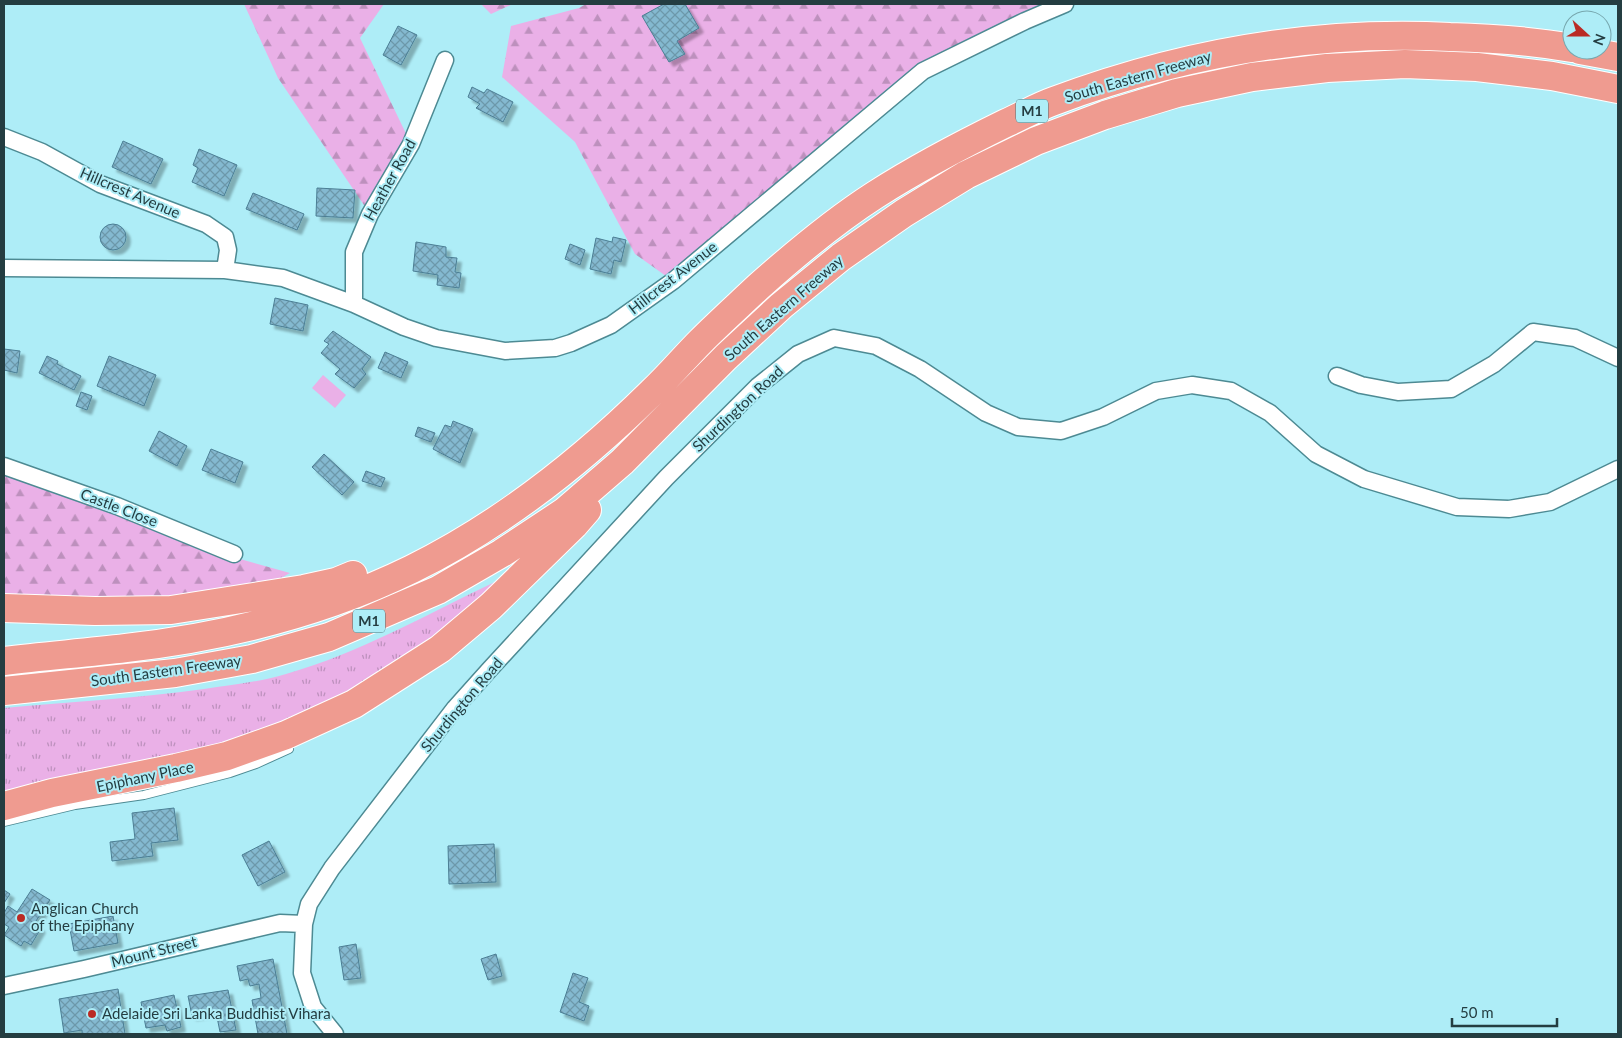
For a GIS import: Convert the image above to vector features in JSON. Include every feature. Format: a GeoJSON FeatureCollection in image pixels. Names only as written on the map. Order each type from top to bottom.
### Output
{"type":"FeatureCollection","features":[{"type":"Feature","properties":{"kind":"highway","name":"South Eastern Freeway"},"geometry":{"type":"LineString","coordinates":[[4,661],[127,648],[199,637],[270,621],[343,599],[414,568],[477,532],[538,491],[597,443],[652,392],[704,338],[812,241],[874,196],[958,146],[1050,102],[1121,78],[1194,58],[1266,45],[1339,37],[1417,35],[1493,38],[1562,47]]}},
{"type":"Feature","properties":{"kind":"highway","name":"South Eastern Freeway"},"geometry":{"type":"LineString","coordinates":[[4,691],[174,673],[252,659],[323,640],[438,590],[502,553],[564,512],[622,462],[726,357],[781,306],[841,257],[904,213],[966,175],[1036,141],[1106,115],[1177,93],[1252,77],[1327,68],[1405,64],[1477,67],[1552,76],[1618,89]]}},
{"type":"Feature","properties":{"kind":"highway","name":"M1"},"geometry":{"type":"LineString","coordinates":[[4,806],[52,793],[227,756],[286,735],[360,700],[435,652],[491,606],[574,525],[674,411]]}},
{"type":"Feature","properties":{"kind":"highway"},"geometry":{"type":"LineString","coordinates":[[4,608],[95,611],[171,610],[304,589],[336,582],[408,554],[472,519],[597,443]]}},
{"type":"Feature","properties":{"kind":"street","name":"Hillcrest Avenue"},"geometry":{"type":"LineString","coordinates":[[4,268],[225,270],[283,278],[354,304],[436,338],[505,351],[555,348],[611,325],[673,281],[923,71],[1024,21],[1065,4]]}},
{"type":"Feature","properties":{"kind":"street","name":"Heather Road"},"geometry":{"type":"LineString","coordinates":[[354,304],[354,252],[370,214],[411,144],[445,60]]}},
{"type":"Feature","properties":{"kind":"street","name":"Hillcrest Avenue"},"geometry":{"type":"LineString","coordinates":[[4,137],[42,152],[100,184],[206,224],[225,237],[228,250],[225,270]]}},
{"type":"Feature","properties":{"kind":"street"},"geometry":{"type":"LineString","coordinates":[[1337,376],[1361,385],[1398,392],[1451,389],[1494,364],[1533,332],[1575,338],[1618,358]]}},
{"type":"Feature","properties":{"kind":"street","name":"Shurdington Road"},"geometry":{"type":"LineString","coordinates":[[335,1034],[313,1007],[302,973],[304,924],[309,904],[332,868],[455,708],[666,478],[758,386],[798,354],[834,338],[876,346],[920,369],[986,413],[1018,427],[1062,431],[1103,417],[1156,391],[1192,385],[1231,391],[1270,413],[1316,454],[1364,479],[1457,507],[1509,509],[1550,502],[1618,469]]}},
{"type":"Feature","properties":{"kind":"street","name":"Castle Close"},"geometry":{"type":"LineString","coordinates":[[4,466],[117,506],[234,554]]}},
{"type":"Feature","properties":{"kind":"street","name":"Mount Street"},"geometry":{"type":"LineString","coordinates":[[4,986],[84,969],[280,922],[304,924]]}},
{"type":"Feature","properties":{"kind":"lane","name":"Epiphany Place"},"geometry":{"type":"LineString","coordinates":[[4,822],[75,805],[144,795],[256,764],[290,749]]}},
{"type":"Feature","properties":{"kind":"green space"},"geometry":{"type":"Polygon","coordinates":[[[244,4],[384,4],[360,38],[411,144],[370,214],[278,78],[244,4]]]}},
{"type":"Feature","properties":{"kind":"green space"},"geometry":{"type":"Polygon","coordinates":[[[481,4],[513,4],[491,14],[481,4]]]}},
{"type":"Feature","properties":{"kind":"green space"},"geometry":{"type":"Polygon","coordinates":[[[586,4],[1064,4],[923,71],[673,281],[635,254],[575,142],[502,77],[511,26],[579,8],[586,4]]]}},
{"type":"Feature","properties":{"kind":"green space"},"geometry":{"type":"Polygon","coordinates":[[[323,375],[346,395],[335,408],[312,388],[323,375]]]}},
{"type":"Feature","properties":{"kind":"green space"},"geometry":{"type":"Polygon","coordinates":[[[4,474],[233,557],[290,573],[276,581],[188,599],[4,599],[4,474]]]}},
{"type":"Feature","properties":{"kind":"green space"},"geometry":{"type":"Polygon","coordinates":[[[509,576],[377,682],[231,744],[4,797],[4,708],[179,692],[276,677],[367,644],[509,576]]]}},
{"type":"Feature","properties":{"kind":"building"},"geometry":{"type":"Polygon","coordinates":[[[664,4],[685,4],[699,28],[677,41],[685,54],[669,62],[642,16],[664,4]]]}},
{"type":"Feature","properties":{"kind":"building"},"geometry":{"type":"Polygon","coordinates":[[[398,26],[417,35],[401,65],[383,55],[398,26]]]}},
{"type":"Feature","properties":{"kind":"building"},"geometry":{"type":"Polygon","coordinates":[[[472,87],[484,93],[487,89],[513,102],[503,122],[476,108],[480,104],[468,97],[472,87]]]}},
{"type":"Feature","properties":{"kind":"building"},"geometry":{"type":"Polygon","coordinates":[[[123,141],[163,159],[151,184],[112,167],[123,141]]]}},
{"type":"Feature","properties":{"kind":"building"},"geometry":{"type":"Polygon","coordinates":[[[199,149],[237,165],[224,196],[192,182],[198,168],[193,165],[199,149]]]}},
{"type":"Feature","properties":{"kind":"building"},"geometry":{"type":"Polygon","coordinates":[[[317,188],[355,190],[353,218],[316,216],[317,188]]]}},
{"type":"Feature","properties":{"kind":"building"},"geometry":{"type":"Polygon","coordinates":[[[253,193],[304,214],[297,230],[246,209],[253,193]]]}},
{"type":"Feature","properties":{"kind":"building"},"geometry":{"type":"Polygon","coordinates":[[[113,224],[122,228],[126,237],[122,246],[113,250],[104,246],[100,237],[104,228],[113,224]]]}},
{"type":"Feature","properties":{"kind":"building"},"geometry":{"type":"Polygon","coordinates":[[[613,237],[626,240],[621,262],[614,260],[611,274],[590,269],[596,238],[612,242],[613,237]]]}},
{"type":"Feature","properties":{"kind":"building"},"geometry":{"type":"Polygon","coordinates":[[[416,242],[446,247],[446,257],[457,258],[455,272],[461,273],[459,288],[437,285],[438,275],[413,271],[416,242]]]}},
{"type":"Feature","properties":{"kind":"building"},"geometry":{"type":"Polygon","coordinates":[[[570,244],[585,250],[580,265],[565,259],[570,244]]]}},
{"type":"Feature","properties":{"kind":"building"},"geometry":{"type":"Polygon","coordinates":[[[275,298],[308,305],[303,331],[270,324],[275,298]]]}},
{"type":"Feature","properties":{"kind":"building"},"geometry":{"type":"Polygon","coordinates":[[[333,331],[371,357],[362,369],[366,374],[354,388],[335,374],[340,369],[321,353],[329,344],[324,341],[333,331]]]}},
{"type":"Feature","properties":{"kind":"building"},"geometry":{"type":"Polygon","coordinates":[[[4,349],[20,351],[17,373],[4,370],[4,349]]]}},
{"type":"Feature","properties":{"kind":"building"},"geometry":{"type":"Polygon","coordinates":[[[385,352],[408,362],[401,378],[378,368],[385,352]]]}},
{"type":"Feature","properties":{"kind":"building"},"geometry":{"type":"Polygon","coordinates":[[[47,356],[58,361],[57,364],[81,376],[74,390],[39,373],[47,356]]]}},
{"type":"Feature","properties":{"kind":"building"},"geometry":{"type":"Polygon","coordinates":[[[109,356],[156,375],[144,406],[97,386],[109,356]]]}},
{"type":"Feature","properties":{"kind":"building"},"geometry":{"type":"Polygon","coordinates":[[[81,392],[92,396],[87,410],[76,406],[81,392]]]}},
{"type":"Feature","properties":{"kind":"building"},"geometry":{"type":"Polygon","coordinates":[[[453,421],[473,429],[460,463],[433,449],[445,425],[451,427],[453,421]]]}},
{"type":"Feature","properties":{"kind":"building"},"geometry":{"type":"Polygon","coordinates":[[[418,427],[435,433],[431,442],[415,436],[418,427]]]}},
{"type":"Feature","properties":{"kind":"building"},"geometry":{"type":"Polygon","coordinates":[[[159,431],[187,446],[177,466],[149,451],[159,431]]]}},
{"type":"Feature","properties":{"kind":"building"},"geometry":{"type":"Polygon","coordinates":[[[211,449],[243,462],[235,483],[202,470],[211,449]]]}},
{"type":"Feature","properties":{"kind":"building"},"geometry":{"type":"Polygon","coordinates":[[[324,454],[354,482],[342,495],[312,467],[324,454]]]}},
{"type":"Feature","properties":{"kind":"building"},"geometry":{"type":"Polygon","coordinates":[[[366,471],[385,478],[381,487],[362,481],[366,471]]]}},
{"type":"Feature","properties":{"kind":"building"},"geometry":{"type":"Polygon","coordinates":[[[174,808],[178,840],[151,843],[153,856],[112,861],[110,842],[135,839],[132,813],[174,808]]]}},
{"type":"Feature","properties":{"kind":"building"},"geometry":{"type":"Polygon","coordinates":[[[269,841],[285,872],[258,886],[242,855],[269,841]]]}},
{"type":"Feature","properties":{"kind":"building"},"geometry":{"type":"Polygon","coordinates":[[[494,844],[496,882],[449,884],[448,846],[494,844]]]}},
{"type":"Feature","properties":{"kind":"building","name":"Anglican Church of the Epiphany"},"geometry":{"type":"Polygon","coordinates":[[[32,889],[50,900],[34,924],[41,928],[31,945],[24,941],[21,946],[4,935],[9,927],[4,924],[4,913],[8,906],[17,912],[32,889]]]}},
{"type":"Feature","properties":{"kind":"building"},"geometry":{"type":"Polygon","coordinates":[[[4,890],[10,894],[4,903],[4,890]]]}},
{"type":"Feature","properties":{"kind":"building"},"geometry":{"type":"Polygon","coordinates":[[[113,916],[118,943],[74,951],[69,924],[113,916]]]}},
{"type":"Feature","properties":{"kind":"building"},"geometry":{"type":"Polygon","coordinates":[[[356,944],[361,978],[344,980],[339,947],[356,944]]]}},
{"type":"Feature","properties":{"kind":"building"},"geometry":{"type":"Polygon","coordinates":[[[496,954],[502,976],[488,980],[481,959],[496,954]]]}},
{"type":"Feature","properties":{"kind":"building"},"geometry":{"type":"Polygon","coordinates":[[[273,959],[287,1034],[258,1034],[252,1000],[261,998],[259,984],[250,986],[248,979],[240,981],[237,966],[273,959]]]}},
{"type":"Feature","properties":{"kind":"building"},"geometry":{"type":"Polygon","coordinates":[[[573,973],[588,978],[579,1002],[589,1006],[584,1021],[560,1012],[573,973]]]}},
{"type":"Feature","properties":{"kind":"building","name":"Adelaide Sri Lanka Buddhist Vihara"},"geometry":{"type":"Polygon","coordinates":[[[118,989],[125,1034],[82,1034],[82,1030],[64,1033],[59,999],[118,989]]]}},
{"type":"Feature","properties":{"kind":"building"},"geometry":{"type":"Polygon","coordinates":[[[228,990],[236,1030],[220,1032],[216,1012],[192,1016],[188,996],[228,990]]]}},
{"type":"Feature","properties":{"kind":"building"},"geometry":{"type":"Polygon","coordinates":[[[174,995],[181,1027],[167,1031],[165,1025],[146,1028],[141,1002],[174,995]]]}},
{"type":"Feature","properties":{"kind":"place","name":"Anglican Church of the Epiphany"},"geometry":{"type":"Point","coordinates":[21,918]}},
{"type":"Feature","properties":{"kind":"place","name":"Adelaide Sri Lanka Buddhist Vihara"},"geometry":{"type":"Point","coordinates":[92,1014]}}]}
